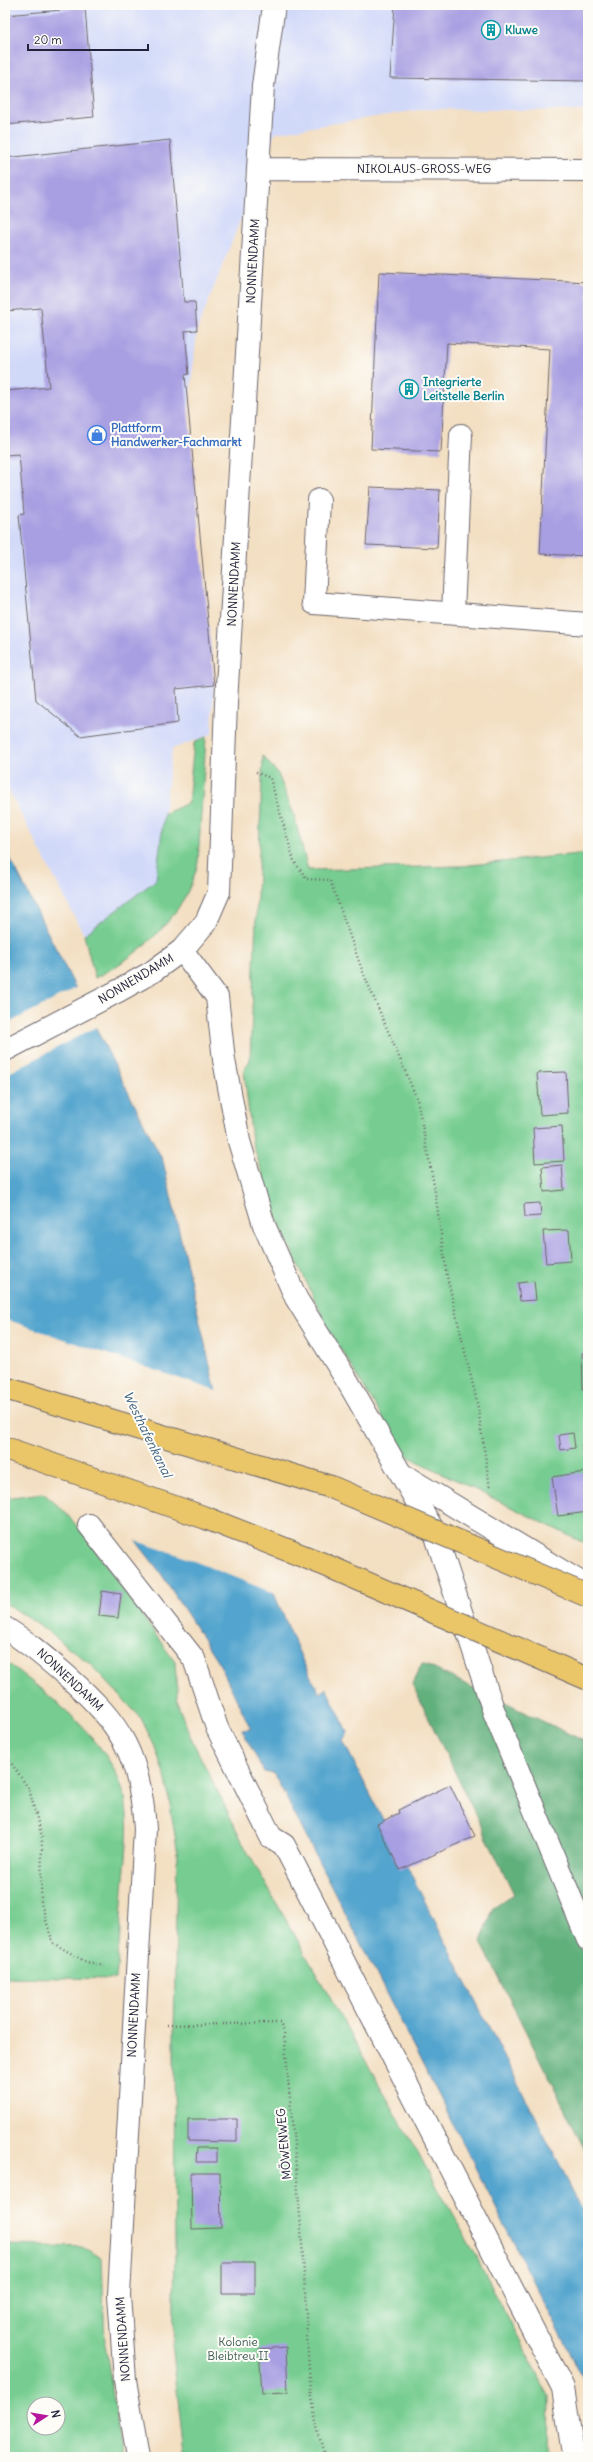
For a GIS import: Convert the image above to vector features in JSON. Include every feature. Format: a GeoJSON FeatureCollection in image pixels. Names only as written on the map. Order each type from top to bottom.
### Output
{"type":"FeatureCollection","features":[{"type":"Feature","properties":{"kind":"highway"},"geometry":{"type":"LineString","coordinates":[[5,1388],[331,1487],[588,1596]]}},
{"type":"Feature","properties":{"kind":"highway"},"geometry":{"type":"LineString","coordinates":[[5,1448],[206,1518],[315,1561],[588,1679]]}},
{"type":"Feature","properties":{"kind":"street","name":"NONNENDAMM"},"geometry":{"type":"LineString","coordinates":[[5,1050],[152,972],[182,950],[206,922],[219,892],[224,757],[263,86],[274,5]]}},
{"type":"Feature","properties":{"kind":"street","name":"NIKOLAUS-GROSS-WEG"},"geometry":{"type":"LineString","coordinates":[[259,169],[588,170]]}},
{"type":"Feature","properties":{"kind":"street"},"geometry":{"type":"LineString","coordinates":[[453,614],[461,435]]}},
{"type":"Feature","properties":{"kind":"street"},"geometry":{"type":"LineString","coordinates":[[318,500],[314,603],[588,624]]}},
{"type":"Feature","properties":{"kind":"street"},"geometry":{"type":"LineString","coordinates":[[182,950],[217,997],[224,1060],[239,1141],[264,1225],[296,1298],[402,1474],[435,1533],[494,1712],[588,1940]]}},
{"type":"Feature","properties":{"kind":"street"},"geometry":{"type":"LineString","coordinates":[[402,1474],[588,1587]]}},
{"type":"Feature","properties":{"kind":"street"},"geometry":{"type":"LineString","coordinates":[[89,1525],[194,1659],[217,1728],[271,1837],[284,1845],[564,2388],[572,2448],[576,2457]]}},
{"type":"Feature","properties":{"kind":"street","name":"NONNENDAMM"},"geometry":{"type":"LineString","coordinates":[[5,1628],[31,1644],[95,1701],[119,1732],[136,1770],[141,1789],[145,1828],[119,2295],[125,2380],[138,2457]]}},
{"type":"Feature","properties":{"kind":"path"},"geometry":{"type":"LineString","coordinates":[[224,757],[270,778],[294,862],[307,879],[330,880],[362,970],[416,1099],[434,1185],[447,1276],[477,1402],[497,1532]]}},
{"type":"Feature","properties":{"kind":"path"},"geometry":{"type":"LineString","coordinates":[[5,1754],[29,1789],[42,1837],[41,1903],[53,1943],[86,1962],[137,1969]]}},
{"type":"Feature","properties":{"kind":"path","name":"MÖWENWEG"},"geometry":{"type":"LineString","coordinates":[[168,2019],[167,2026],[280,2023],[284,2032],[304,2273],[311,2398],[315,2426],[325,2457]]}},
{"type":"Feature","properties":{"kind":"shaded area"},"geometry":{"type":"Polygon","coordinates":[[[5,5],[588,5],[588,111],[425,109],[275,133],[197,330],[188,416],[214,685],[212,734],[172,749],[156,880],[84,935],[5,783],[5,5]]]}},
{"type":"Feature","properties":{"kind":"green space"},"geometry":{"type":"Polygon","coordinates":[[[206,737],[198,862],[184,899],[160,931],[145,945],[112,969],[95,978],[84,935],[156,880],[164,814],[188,803],[194,743],[206,737]]]}},
{"type":"Feature","properties":{"kind":"green space"},"geometry":{"type":"Polygon","coordinates":[[[263,756],[278,774],[294,815],[308,870],[461,866],[588,853],[588,1545],[405,1455],[328,1328],[280,1226],[252,1142],[244,1070],[250,1060],[263,756]]]}},
{"type":"Feature","properties":{"kind":"green space","name":"Kolonie Bleibtreu II"},"geometry":{"type":"Polygon","coordinates":[[[43,1493],[63,1510],[84,1534],[175,1662],[178,1705],[191,1738],[247,1851],[475,2254],[549,2396],[548,2449],[552,2457],[184,2457],[173,2351],[175,2255],[174,2033],[177,1848],[166,1780],[155,1747],[141,1718],[90,1664],[37,1623],[5,1603],[5,1498],[43,1493]],[[102,1592],[99,1615],[118,1618],[121,1594],[102,1592]]]}},
{"type":"Feature","properties":{"kind":"green space"},"geometry":{"type":"Polygon","coordinates":[[[5,1661],[52,1698],[82,1726],[107,1758],[117,1775],[122,1788],[126,1802],[128,1831],[116,1979],[5,1977],[5,1661]]]}},
{"type":"Feature","properties":{"kind":"green space"},"geometry":{"type":"Polygon","coordinates":[[[422,1663],[588,1743],[588,2156],[481,1942],[492,1909],[514,1894],[412,1684],[422,1663]]]}},
{"type":"Feature","properties":{"kind":"green space"},"geometry":{"type":"Polygon","coordinates":[[[5,2245],[82,2247],[102,2258],[105,2344],[123,2457],[5,2457],[5,2245]]]}},
{"type":"Feature","properties":{"kind":"water","name":"Westhafenkanal"},"geometry":{"type":"Polygon","coordinates":[[[5,848],[163,1161],[239,1492],[264,1570],[304,1664],[320,1694],[326,1688],[348,1732],[343,1741],[588,2221],[588,2388],[274,1774],[264,1772],[242,1730],[251,1729],[220,1665],[160,1572],[71,1457],[5,1387],[5,848]]]}},
{"type":"Feature","properties":{"kind":"pier"},"geometry":{"type":"Polygon","coordinates":[[[78,987],[98,1026],[5,1075],[5,1025],[78,987]]]}},
{"type":"Feature","properties":{"kind":"pier"},"geometry":{"type":"Polygon","coordinates":[[[5,1319],[219,1392],[249,1521],[276,1594],[179,1555],[133,1540],[69,1458],[5,1390],[5,1319]]]}},
{"type":"Feature","properties":{"kind":"building","name":"Kluwe"},"geometry":{"type":"Polygon","coordinates":[[[395,5],[588,5],[588,81],[390,78],[395,5]]]}},
{"type":"Feature","properties":{"kind":"building"},"geometry":{"type":"Polygon","coordinates":[[[85,8],[94,117],[5,125],[5,15],[85,8]]]}},
{"type":"Feature","properties":{"kind":"building","name":"Plattform Handwerker-Fachmarkt"},"geometry":{"type":"Polygon","coordinates":[[[170,140],[184,302],[195,302],[197,330],[185,331],[189,374],[185,375],[214,685],[176,689],[178,723],[80,736],[36,700],[19,515],[24,514],[19,454],[5,455],[5,391],[49,387],[41,308],[5,311],[5,158],[170,140]]]}},
{"type":"Feature","properties":{"kind":"building","name":"Integrierte Leitstelle Berlin"},"geometry":{"type":"Polygon","coordinates":[[[379,272],[588,282],[588,556],[540,554],[550,349],[447,343],[441,452],[371,449],[379,272]]]}},
{"type":"Feature","properties":{"kind":"building"},"geometry":{"type":"Polygon","coordinates":[[[370,487],[440,490],[437,548],[366,545],[370,487]]]}},
{"type":"Feature","properties":{"kind":"building"},"geometry":{"type":"Polygon","coordinates":[[[566,1072],[568,1113],[540,1115],[537,1073],[566,1072]]]}},
{"type":"Feature","properties":{"kind":"building"},"geometry":{"type":"Polygon","coordinates":[[[562,1126],[564,1161],[535,1163],[533,1128],[562,1126]]]}},
{"type":"Feature","properties":{"kind":"building"},"geometry":{"type":"Polygon","coordinates":[[[562,1165],[564,1190],[544,1192],[542,1167],[562,1165]]]}},
{"type":"Feature","properties":{"kind":"building"},"geometry":{"type":"Polygon","coordinates":[[[540,1203],[541,1216],[525,1217],[524,1204],[540,1203]]]}},
{"type":"Feature","properties":{"kind":"building"},"geometry":{"type":"Polygon","coordinates":[[[569,1230],[571,1261],[546,1263],[543,1231],[569,1230]]]}},
{"type":"Feature","properties":{"kind":"building"},"geometry":{"type":"Polygon","coordinates":[[[534,1281],[536,1300],[520,1301],[518,1283],[534,1281]]]}},
{"type":"Feature","properties":{"kind":"building"},"geometry":{"type":"Polygon","coordinates":[[[588,1352],[588,1389],[583,1389],[582,1353],[588,1352]]]}},
{"type":"Feature","properties":{"kind":"building"},"geometry":{"type":"Polygon","coordinates":[[[573,1433],[575,1448],[561,1450],[559,1435],[573,1433]]]}},
{"type":"Feature","properties":{"kind":"building"},"geometry":{"type":"Polygon","coordinates":[[[585,1472],[588,1512],[558,1516],[552,1477],[585,1472]]]}},
{"type":"Feature","properties":{"kind":"building"},"geometry":{"type":"Polygon","coordinates":[[[102,1591],[121,1594],[118,1618],[99,1616],[102,1591]]]}},
{"type":"Feature","properties":{"kind":"building"},"geometry":{"type":"Polygon","coordinates":[[[450,1785],[475,1836],[400,1870],[377,1824],[399,1813],[398,1810],[450,1785]]]}},
{"type":"Feature","properties":{"kind":"building"},"geometry":{"type":"Polygon","coordinates":[[[188,2119],[237,2119],[237,2142],[188,2141],[188,2119]]]}},
{"type":"Feature","properties":{"kind":"building"},"geometry":{"type":"Polygon","coordinates":[[[197,2148],[217,2148],[217,2162],[196,2162],[197,2148]]]}},
{"type":"Feature","properties":{"kind":"building"},"geometry":{"type":"Polygon","coordinates":[[[191,2173],[220,2173],[221,2228],[192,2229],[191,2173]]]}},
{"type":"Feature","properties":{"kind":"building"},"geometry":{"type":"Polygon","coordinates":[[[222,2262],[255,2262],[255,2293],[222,2293],[222,2262]]]}},
{"type":"Feature","properties":{"kind":"building"},"geometry":{"type":"Polygon","coordinates":[[[286,2347],[288,2392],[262,2393],[259,2349],[286,2347]]]}},
{"type":"Feature","properties":{"kind":"place","name":"Kluwe"},"geometry":{"type":"Point","coordinates":[491,30]}},
{"type":"Feature","properties":{"kind":"place","name":"Integrierte Leitstelle Berlin"},"geometry":{"type":"Point","coordinates":[409,389]}},
{"type":"Feature","properties":{"kind":"place","name":"Plattform Handwerker-Fachmarkt"},"geometry":{"type":"Point","coordinates":[97,435]}}]}
